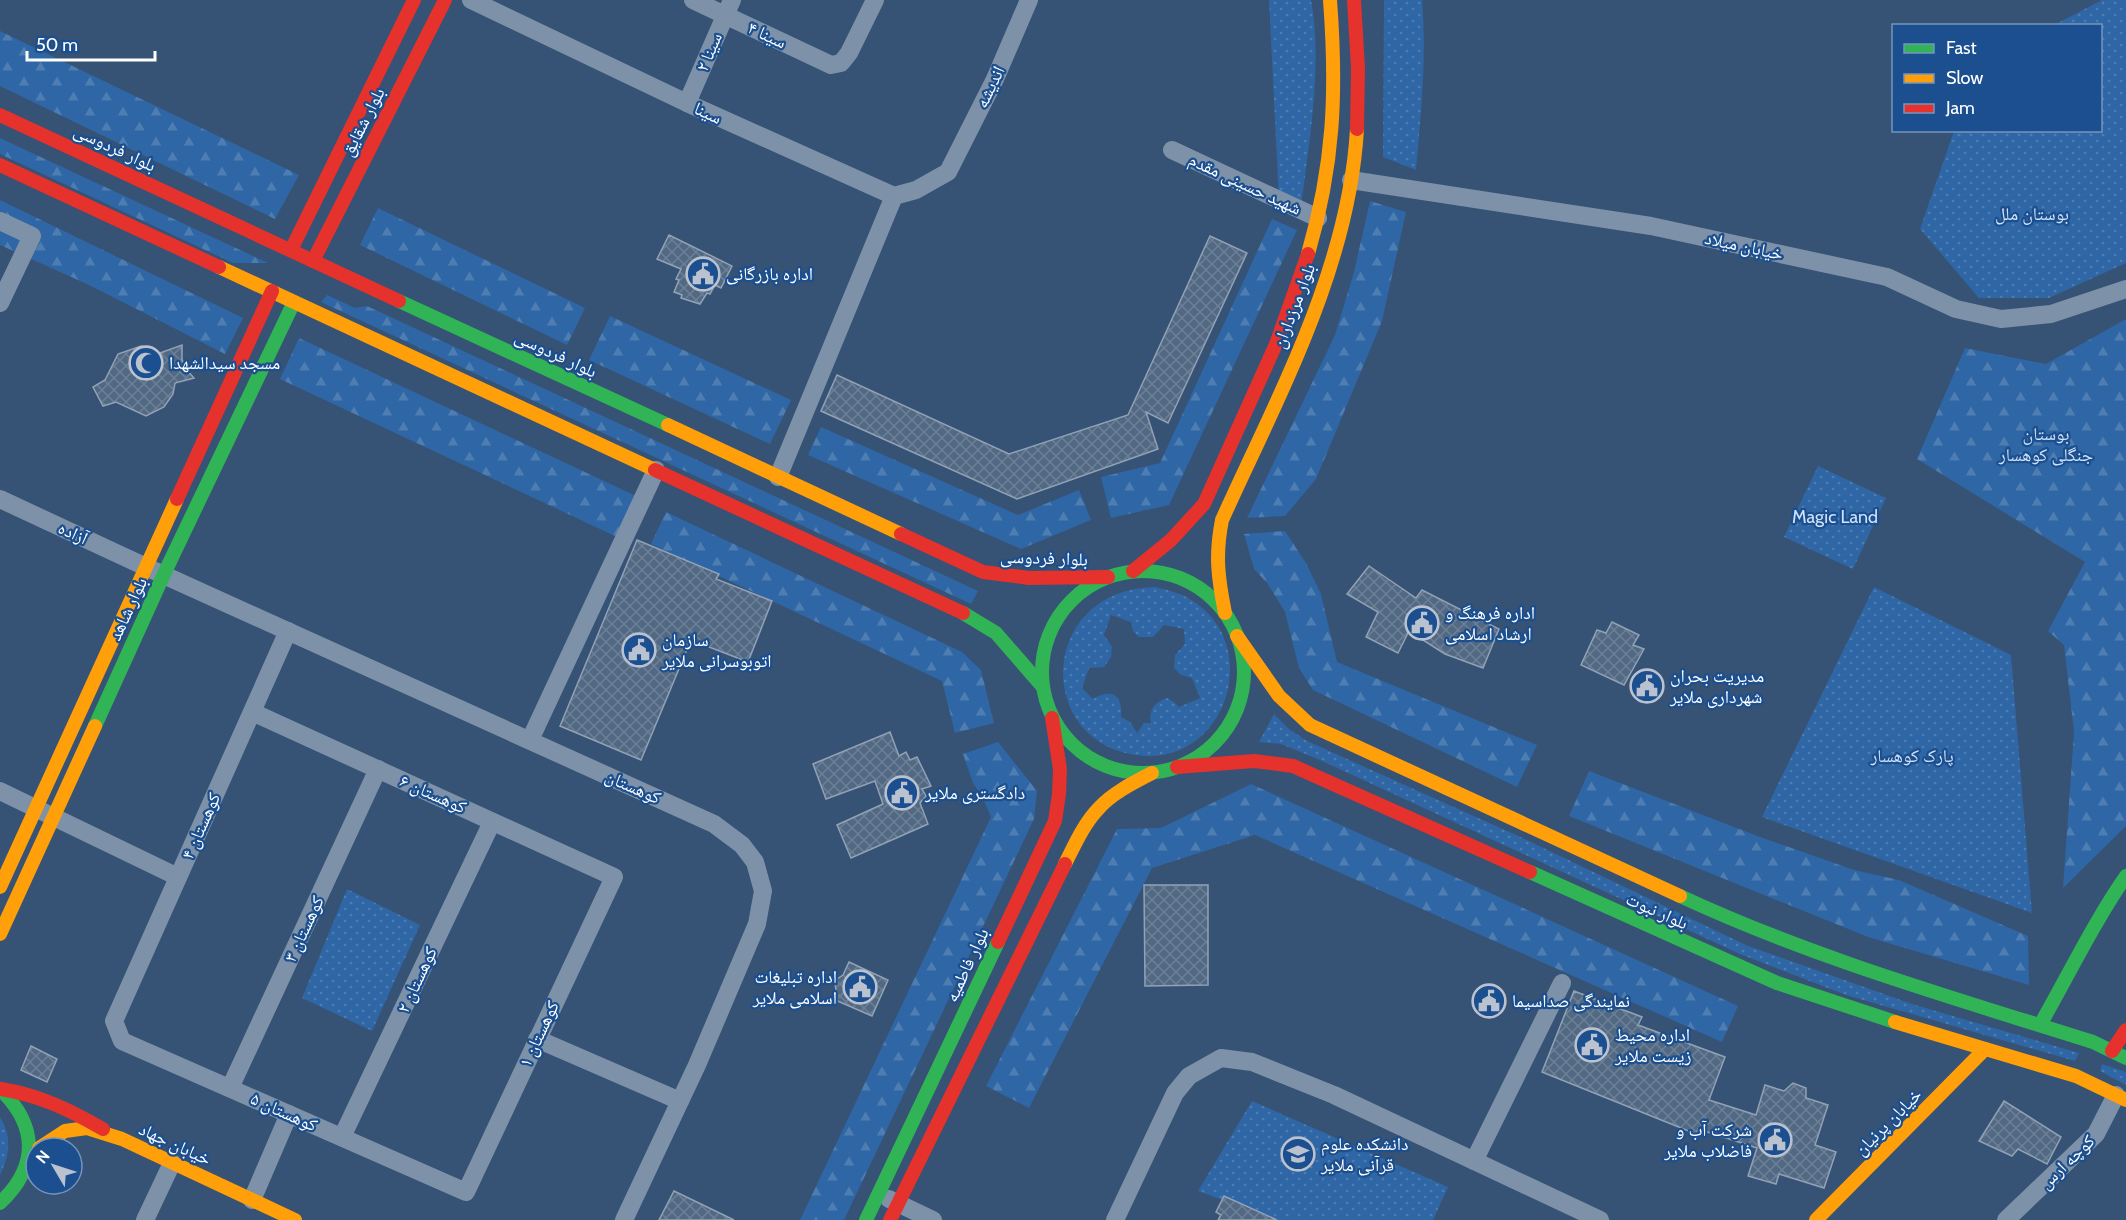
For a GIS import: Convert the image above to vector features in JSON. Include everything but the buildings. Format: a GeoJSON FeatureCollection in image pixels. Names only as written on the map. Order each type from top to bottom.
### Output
{"type":"FeatureCollection","features":[{"type":"Feature","properties":{"kind":"main road","name":"بلوار شقایق"},"geometry":{"type":"LineString","coordinates":[[289,255],[414,0]]}},
{"type":"Feature","properties":{"kind":"main road","name":"بلوار شقایق"},"geometry":{"type":"LineString","coordinates":[[311,266],[445,0]]}},
{"type":"Feature","properties":{"kind":"main road","name":"بلوار مرزداران"},"geometry":{"type":"LineString","coordinates":[[1133,571],[1159,552],[1187,526],[1204,504],[1286,317],[1306,263],[1327,176],[1334,116],[1334,46],[1330,0]]}},
{"type":"Feature","properties":{"kind":"main road","name":"بلوار مرزداران"},"geometry":{"type":"LineString","coordinates":[[1225,613],[1219,582],[1217,544],[1222,520],[1305,333],[1326,279],[1351,180],[1358,117],[1358,45],[1354,0]]}},
{"type":"Feature","properties":{"kind":"main road","name":"بلوار فردوسی"},"geometry":{"type":"LineString","coordinates":[[0,115],[311,266],[983,572],[1029,578],[1108,577]]}},
{"type":"Feature","properties":{"kind":"main road"},"geometry":{"type":"LineString","coordinates":[[0,165],[275,286],[656,470],[965,614],[996,633],[1042,686]]}},
{"type":"Feature","properties":{"kind":"main road","name":"بلوار شاهد"},"geometry":{"type":"LineString","coordinates":[[0,887],[275,286]]}},
{"type":"Feature","properties":{"kind":"main road","name":"بلوار شاهد"},"geometry":{"type":"LineString","coordinates":[[0,934],[164,574],[296,297]]}},
{"type":"Feature","properties":{"kind":"main road"},"geometry":{"type":"LineString","coordinates":[[1133,571],[1160,572],[1185,580],[1207,594],[1225,613],[1238,636],[1243,658],[1243,681],[1239,703],[1229,724],[1215,742],[1198,757],[1178,767],[1152,773],[1128,772],[1104,766],[1065,738],[1052,718],[1042,686],[1042,658],[1054,624],[1064,609],[1083,590],[1108,577],[1133,571]]}},
{"type":"Feature","properties":{"kind":"main road","name":"بلوار نبوت"},"geometry":{"type":"LineString","coordinates":[[1238,636],[1280,697],[1310,725],[1720,914],[1792,943],[2040,1025],[2126,1058]]}},
{"type":"Feature","properties":{"kind":"main road","name":"بلوار فاطمیه"},"geometry":{"type":"LineString","coordinates":[[866,1220],[1055,821],[1060,796],[1061,768],[1052,718]]}},
{"type":"Feature","properties":{"kind":"main road","name":"بلوار نبوت"},"geometry":{"type":"LineString","coordinates":[[1178,767],[1254,761],[1293,766],[1777,983],[1864,1013],[1985,1049],[2078,1072],[2121,1097]]}},
{"type":"Feature","properties":{"kind":"main road"},"geometry":{"type":"LineString","coordinates":[[890,1220],[1082,830],[1100,806],[1128,786],[1152,773]]}},
{"type":"Feature","properties":{"kind":"main road"},"geometry":{"type":"LineString","coordinates":[[2040,1025],[2105,906],[2124,881]]}},
{"type":"Feature","properties":{"kind":"main road"},"geometry":{"type":"LineString","coordinates":[[2112,1052],[2126,1030]]}},
{"type":"Feature","properties":{"kind":"main road","name":"خیابان پرنیان"},"geometry":{"type":"LineString","coordinates":[[1816,1220],[1985,1049]]}},
{"type":"Feature","properties":{"kind":"main road"},"geometry":{"type":"LineString","coordinates":[[1,1089],[28,1093],[64,1106],[122,1139]]}},
{"type":"Feature","properties":{"kind":"main road"},"geometry":{"type":"LineString","coordinates":[[1,1089],[15,1102],[24,1118],[29,1136]]}},
{"type":"Feature","properties":{"kind":"main road","name":"خیابان جهاد"},"geometry":{"type":"LineString","coordinates":[[57,1136],[65,1131],[87,1128],[122,1139],[295,1220]]}},
{"type":"Feature","properties":{"kind":"main road"},"geometry":{"type":"LineString","coordinates":[[4,1207],[24,1172]]}},
{"type":"Feature","properties":{"kind":"street","name":"سینا"},"geometry":{"type":"LineString","coordinates":[[471,0],[687,103],[894,196]]}},
{"type":"Feature","properties":{"kind":"street","name":"سینا ۴"},"geometry":{"type":"LineString","coordinates":[[693,0],[728,8],[831,64],[841,63],[849,53],[875,0]]}},
{"type":"Feature","properties":{"kind":"street","name":"اندیشه"},"geometry":{"type":"LineString","coordinates":[[894,196],[916,190],[948,172],[995,79],[1029,0]]}},
{"type":"Feature","properties":{"kind":"street","name":"سینا ۲"},"geometry":{"type":"LineString","coordinates":[[687,103],[728,8]]}},
{"type":"Feature","properties":{"kind":"street","name":"شهید حسینی مقدم"},"geometry":{"type":"LineString","coordinates":[[1172,150],[1318,218]]}},
{"type":"Feature","properties":{"kind":"street","name":"خیابان میلاد"},"geometry":{"type":"LineString","coordinates":[[1351,180],[1662,228],[1887,277],[1956,309],[2001,319],[2051,315],[2126,289]]}},
{"type":"Feature","properties":{"kind":"street"},"geometry":{"type":"LineString","coordinates":[[778,477],[894,196]]}},
{"type":"Feature","properties":{"kind":"street"},"geometry":{"type":"LineString","coordinates":[[0,221],[32,236],[0,303]]}},
{"type":"Feature","properties":{"kind":"street"},"geometry":{"type":"LineString","coordinates":[[530,740],[656,470]]}},
{"type":"Feature","properties":{"kind":"street","name":"آزاده"},"geometry":{"type":"LineString","coordinates":[[0,499],[146,567]]}},
{"type":"Feature","properties":{"kind":"street","name":"کوهستان"},"geometry":{"type":"LineString","coordinates":[[146,567],[714,824],[742,845],[755,862],[763,891],[758,924],[729,993],[624,1220]]}},
{"type":"Feature","properties":{"kind":"street","name":"کوهستان ۴"},"geometry":{"type":"LineString","coordinates":[[114,1021],[288,631]]}},
{"type":"Feature","properties":{"kind":"street","name":"کوهستان ۶"},"geometry":{"type":"LineString","coordinates":[[252,712],[614,877]]}},
{"type":"Feature","properties":{"kind":"street","name":"کوهستان ۳"},"geometry":{"type":"LineString","coordinates":[[230,1088],[378,769]]}},
{"type":"Feature","properties":{"kind":"street"},"geometry":{"type":"LineString","coordinates":[[0,791],[178,877]]}},
{"type":"Feature","properties":{"kind":"street","name":"کوهستان ۲"},"geometry":{"type":"LineString","coordinates":[[342,1137],[492,822]]}},
{"type":"Feature","properties":{"kind":"street","name":"کوهستان ۱"},"geometry":{"type":"LineString","coordinates":[[466,1192],[614,877]]}},
{"type":"Feature","properties":{"kind":"street"},"geometry":{"type":"LineString","coordinates":[[1474,1161],[1563,983]]}},
{"type":"Feature","properties":{"kind":"street","name":"کوهستان ۵"},"geometry":{"type":"LineString","coordinates":[[114,1021],[122,1041],[466,1192]]}},
{"type":"Feature","properties":{"kind":"street"},"geometry":{"type":"LineString","coordinates":[[537,1039],[680,1101]]}},
{"type":"Feature","properties":{"kind":"street"},"geometry":{"type":"LineString","coordinates":[[1115,1220],[1175,1093],[1189,1076],[1221,1058],[1252,1062],[1324,1091],[1600,1220]]}},
{"type":"Feature","properties":{"kind":"street","name":"کوچه ارس"},"geometry":{"type":"LineString","coordinates":[[2006,1220],[2096,1134],[2121,1097]]}},
{"type":"Feature","properties":{"kind":"street"},"geometry":{"type":"LineString","coordinates":[[252,1200],[289,1114]]}},
{"type":"Feature","properties":{"kind":"street"},"geometry":{"type":"LineString","coordinates":[[145,1220],[172,1163]]}},
{"type":"Feature","properties":{"kind":"street"},"geometry":{"type":"LineString","coordinates":[[878,1194],[933,1220]]}},
{"type":"Feature","properties":{"kind":"green space"},"geometry":{"type":"Polygon","coordinates":[[[1269,0],[1311,0],[1316,50],[1314,103],[1301,207],[1279,200],[1269,0]]]}},
{"type":"Feature","properties":{"kind":"green space"},"geometry":{"type":"Polygon","coordinates":[[[1384,0],[1422,0],[1424,64],[1416,170],[1383,157],[1384,0]]]}},
{"type":"Feature","properties":{"kind":"green space","name":"بوستان ملل"},"geometry":{"type":"Polygon","coordinates":[[[2102,0],[2126,0],[2126,263],[2049,298],[1979,298],[1920,229],[1954,132],[2102,132],[2102,24],[2056,24],[2102,0]]]}},
{"type":"Feature","properties":{"kind":"green space"},"geometry":{"type":"Polygon","coordinates":[[[0,31],[299,175],[275,219],[0,86],[0,31]]]}},
{"type":"Feature","properties":{"kind":"green space"},"geometry":{"type":"Polygon","coordinates":[[[0,138],[268,263],[233,263],[0,154],[0,138]]]}},
{"type":"Feature","properties":{"kind":"green space"},"geometry":{"type":"Polygon","coordinates":[[[0,200],[243,318],[225,354],[89,285],[0,245],[0,200]]]}},
{"type":"Feature","properties":{"kind":"green space"},"geometry":{"type":"Polygon","coordinates":[[[1370,201],[1406,212],[1382,321],[1316,479],[1285,516],[1247,518],[1335,335],[1354,272],[1370,201]]]}},
{"type":"Feature","properties":{"kind":"green space"},"geometry":{"type":"Polygon","coordinates":[[[378,208],[585,308],[567,345],[360,245],[378,208]]]}},
{"type":"Feature","properties":{"kind":"green space"},"geometry":{"type":"Polygon","coordinates":[[[1272,219],[1297,230],[1169,505],[1111,518],[1101,477],[1160,463],[1272,219]]]}},
{"type":"Feature","properties":{"kind":"green space"},"geometry":{"type":"Polygon","coordinates":[[[327,295],[355,308],[367,306],[978,591],[971,604],[321,302],[327,295]]]}},
{"type":"Feature","properties":{"kind":"green space"},"geometry":{"type":"Polygon","coordinates":[[[610,316],[791,400],[770,444],[589,360],[610,316]]]}},
{"type":"Feature","properties":{"kind":"green space","name":"بوستان جنگلی کوهسار"},"geometry":{"type":"Polygon","coordinates":[[[2126,319],[2126,826],[2063,888],[2074,732],[2064,645],[2048,631],[2085,562],[1917,459],[1965,348],[2046,364],[2126,319]]]}},
{"type":"Feature","properties":{"kind":"green space"},"geometry":{"type":"Polygon","coordinates":[[[299,338],[636,496],[617,537],[280,379],[299,338]]]}},
{"type":"Feature","properties":{"kind":"green space"},"geometry":{"type":"Polygon","coordinates":[[[821,427],[1018,515],[1079,490],[1091,520],[1021,549],[808,455],[821,427]]]}},
{"type":"Feature","properties":{"kind":"green space","name":"Magic Land"},"geometry":{"type":"Polygon","coordinates":[[[1818,466],[1886,498],[1853,569],[1784,537],[1818,466]]]}},
{"type":"Feature","properties":{"kind":"green space"},"geometry":{"type":"Polygon","coordinates":[[[666,512],[962,652],[981,670],[994,723],[955,733],[942,681],[651,544],[666,512]]]}},
{"type":"Feature","properties":{"kind":"green space"},"geometry":{"type":"Polygon","coordinates":[[[1285,531],[1306,563],[1321,594],[1337,662],[1537,745],[1517,787],[1313,690],[1299,668],[1285,612],[1267,583],[1254,569],[1244,534],[1285,531]]]}},
{"type":"Feature","properties":{"kind":"green space"},"geometry":{"type":"Polygon","coordinates":[[[1155,587],[1184,596],[1193,601],[1214,621],[1227,645],[1230,671],[1226,697],[1214,721],[1197,740],[1173,753],[1144,756],[1108,747],[1082,726],[1067,700],[1063,669],[1070,639],[1087,613],[1116,595],[1155,587]],[[1111,615],[1104,635],[1112,647],[1111,657],[1104,667],[1089,668],[1082,688],[1093,699],[1106,694],[1115,696],[1120,703],[1121,717],[1130,722],[1137,733],[1144,723],[1151,723],[1153,708],[1162,700],[1167,698],[1179,707],[1200,698],[1192,678],[1181,675],[1174,668],[1175,655],[1185,644],[1184,629],[1164,625],[1153,637],[1139,637],[1133,631],[1131,622],[1111,615]]]}},
{"type":"Feature","properties":{"kind":"green space","name":"پارک کوهسار"},"geometry":{"type":"Polygon","coordinates":[[[1874,587],[2011,655],[2032,913],[1762,817],[1874,587]]]}},
{"type":"Feature","properties":{"kind":"green space"},"geometry":{"type":"Polygon","coordinates":[[[1274,714],[1289,729],[1307,741],[1516,835],[1748,946],[1912,1004],[2079,1053],[2075,1061],[1846,995],[1740,954],[1320,760],[1281,744],[1259,742],[1274,714]]]}},
{"type":"Feature","properties":{"kind":"green space"},"geometry":{"type":"Polygon","coordinates":[[[998,742],[1037,791],[1034,819],[844,1220],[800,1220],[991,817],[983,798],[973,783],[963,754],[998,742]]]}},
{"type":"Feature","properties":{"kind":"green space"},"geometry":{"type":"Polygon","coordinates":[[[1589,771],[1760,837],[1854,870],[1899,880],[2028,936],[2029,985],[1868,937],[1569,816],[1589,771]]]}},
{"type":"Feature","properties":{"kind":"green space"},"geometry":{"type":"Polygon","coordinates":[[[1251,784],[1738,1006],[1722,1042],[1255,835],[1152,868],[1029,1108],[986,1086],[1117,829],[1161,828],[1251,784]]]}},
{"type":"Feature","properties":{"kind":"green space"},"geometry":{"type":"Polygon","coordinates":[[[347,889],[420,925],[372,1031],[302,998],[347,889]]]}},
{"type":"Feature","properties":{"kind":"green space"},"geometry":{"type":"Polygon","coordinates":[[[2102,1064],[2126,1072],[2126,1085],[2100,1071],[2102,1064]]]}},
{"type":"Feature","properties":{"kind":"green space"},"geometry":{"type":"Polygon","coordinates":[[[1252,1101],[1448,1187],[1433,1220],[1277,1220],[1198,1191],[1252,1101]]]}},
{"type":"Feature","properties":{"kind":"green space"},"geometry":{"type":"Polygon","coordinates":[[[0,1117],[8,1139],[8,1153],[0,1175],[0,1117]]]}},
{"type":"Feature","properties":{"kind":"traffic: fast"},"geometry":{"type":"LineString","coordinates":[[399,301],[668,425]]}},
{"type":"Feature","properties":{"kind":"traffic: fast"},"geometry":{"type":"LineString","coordinates":[[95,726],[164,574],[294,302]]}},
{"type":"Feature","properties":{"kind":"traffic: fast"},"geometry":{"type":"LineString","coordinates":[[1143,571],[1163,573],[1182,579],[1199,588],[1221,608],[1236,633],[1242,652],[1244,672],[1242,692],[1236,711],[1227,728],[1207,750],[1182,765],[1163,771],[1143,773],[1123,771],[1104,765],[1087,756],[1065,736],[1050,711],[1044,692],[1042,672],[1044,652],[1050,633],[1059,616],[1079,594],[1104,579],[1123,573],[1143,571]]}},
{"type":"Feature","properties":{"kind":"traffic: fast"},"geometry":{"type":"LineString","coordinates":[[963,613],[996,633],[1042,686]]}},
{"type":"Feature","properties":{"kind":"traffic: fast"},"geometry":{"type":"LineString","coordinates":[[1530,872],[1777,983],[1895,1022]]}},
{"type":"Feature","properties":{"kind":"traffic: fast"},"geometry":{"type":"LineString","coordinates":[[2040,1025],[2092,930],[2126,876]]}},
{"type":"Feature","properties":{"kind":"traffic: fast"},"geometry":{"type":"LineString","coordinates":[[1680,896],[1832,958],[2093,1042],[2126,1058]]}},
{"type":"Feature","properties":{"kind":"traffic: fast"},"geometry":{"type":"LineString","coordinates":[[866,1220],[998,942]]}},
{"type":"Feature","properties":{"kind":"traffic: fast"},"geometry":{"type":"LineString","coordinates":[[0,1089],[22,1117],[29,1146],[22,1175],[0,1203]]}},
{"type":"Feature","properties":{"kind":"traffic: slow"},"geometry":{"type":"LineString","coordinates":[[1308,254],[1323,189],[1331,128],[1333,66],[1330,0]]}},
{"type":"Feature","properties":{"kind":"traffic: slow"},"geometry":{"type":"LineString","coordinates":[[1225,613],[1218,566],[1222,520],[1308,330],[1326,281],[1351,181],[1357,129]]}},
{"type":"Feature","properties":{"kind":"traffic: slow"},"geometry":{"type":"LineString","coordinates":[[219,267],[655,470]]}},
{"type":"Feature","properties":{"kind":"traffic: slow"},"geometry":{"type":"LineString","coordinates":[[668,425],[901,534]]}},
{"type":"Feature","properties":{"kind":"traffic: slow"},"geometry":{"type":"LineString","coordinates":[[0,887],[177,499]]}},
{"type":"Feature","properties":{"kind":"traffic: slow"},"geometry":{"type":"LineString","coordinates":[[1237,636],[1279,696],[1310,725],[1680,896]]}},
{"type":"Feature","properties":{"kind":"traffic: slow"},"geometry":{"type":"LineString","coordinates":[[0,934],[95,726]]}},
{"type":"Feature","properties":{"kind":"traffic: slow"},"geometry":{"type":"LineString","coordinates":[[1065,864],[1076,841],[1094,813],[1118,792],[1152,773]]}},
{"type":"Feature","properties":{"kind":"traffic: slow"},"geometry":{"type":"LineString","coordinates":[[1895,1022],[2076,1076],[2126,1100]]}},
{"type":"Feature","properties":{"kind":"traffic: slow"},"geometry":{"type":"LineString","coordinates":[[1816,1220],[1985,1049]]}},
{"type":"Feature","properties":{"kind":"traffic: slow"},"geometry":{"type":"LineString","coordinates":[[57,1136],[65,1131],[87,1128],[122,1139],[295,1220]]}},
{"type":"Feature","properties":{"kind":"traffic: jam"},"geometry":{"type":"LineString","coordinates":[[291,250],[414,0]]}},
{"type":"Feature","properties":{"kind":"traffic: jam"},"geometry":{"type":"LineString","coordinates":[[313,261],[445,0]]}},
{"type":"Feature","properties":{"kind":"traffic: jam"},"geometry":{"type":"LineString","coordinates":[[1354,0],[1358,68],[1357,129]]}},
{"type":"Feature","properties":{"kind":"traffic: jam"},"geometry":{"type":"LineString","coordinates":[[0,115],[399,301]]}},
{"type":"Feature","properties":{"kind":"traffic: jam"},"geometry":{"type":"LineString","coordinates":[[0,165],[219,267]]}},
{"type":"Feature","properties":{"kind":"traffic: jam"},"geometry":{"type":"LineString","coordinates":[[1133,571],[1171,540],[1204,504],[1276,344],[1308,254]]}},
{"type":"Feature","properties":{"kind":"traffic: jam"},"geometry":{"type":"LineString","coordinates":[[177,499],[272,291]]}},
{"type":"Feature","properties":{"kind":"traffic: jam"},"geometry":{"type":"LineString","coordinates":[[655,470],[963,613]]}},
{"type":"Feature","properties":{"kind":"traffic: jam"},"geometry":{"type":"LineString","coordinates":[[901,534],[983,572],[1029,578],[1108,577]]}},
{"type":"Feature","properties":{"kind":"traffic: jam"},"geometry":{"type":"LineString","coordinates":[[998,942],[1055,821],[1060,769],[1052,718]]}},
{"type":"Feature","properties":{"kind":"traffic: jam"},"geometry":{"type":"LineString","coordinates":[[1177,767],[1254,761],[1293,766],[1530,872]]}},
{"type":"Feature","properties":{"kind":"traffic: jam"},"geometry":{"type":"LineString","coordinates":[[890,1220],[1065,864]]}},
{"type":"Feature","properties":{"kind":"traffic: jam"},"geometry":{"type":"LineString","coordinates":[[2112,1051],[2126,1030]]}},
{"type":"Feature","properties":{"kind":"traffic: jam"},"geometry":{"type":"LineString","coordinates":[[1,1089],[54,1104],[103,1129]]}},
{"type":"Feature","properties":{"kind":"place","name":"اداره بازرگانی"},"geometry":{"type":"Point","coordinates":[703,274]}},
{"type":"Feature","properties":{"kind":"place","name":"مسجد سیدالشهدا"},"geometry":{"type":"Point","coordinates":[146,363]}},
{"type":"Feature","properties":{"kind":"place","name":"اداره فرهنگ و ارشاد اسلامی"},"geometry":{"type":"Point","coordinates":[1422,623]}},
{"type":"Feature","properties":{"kind":"place","name":"سازمان اتوبوسرانی ملایر"},"geometry":{"type":"Point","coordinates":[639,650]}},
{"type":"Feature","properties":{"kind":"place","name":"مدیریت بحران شهرداری ملایر"},"geometry":{"type":"Point","coordinates":[1647,686]}},
{"type":"Feature","properties":{"kind":"place","name":"دادگستری ملایر"},"geometry":{"type":"Point","coordinates":[902,793]}},
{"type":"Feature","properties":{"kind":"place","name":"اداره تبلیغات اسلامی ملایر"},"geometry":{"type":"Point","coordinates":[860,987]}},
{"type":"Feature","properties":{"kind":"place","name":"نمایندگی صداسیما"},"geometry":{"type":"Point","coordinates":[1489,1001]}},
{"type":"Feature","properties":{"kind":"place","name":"اداره محیط زیست ملایر"},"geometry":{"type":"Point","coordinates":[1592,1045]}},
{"type":"Feature","properties":{"kind":"place","name":"شرکت آب و فاضلاب ملایر"},"geometry":{"type":"Point","coordinates":[1775,1140]}},
{"type":"Feature","properties":{"kind":"place","name":"دانشکده علوم قرآنی ملایر"},"geometry":{"type":"Point","coordinates":[1298,1154]}}]}
